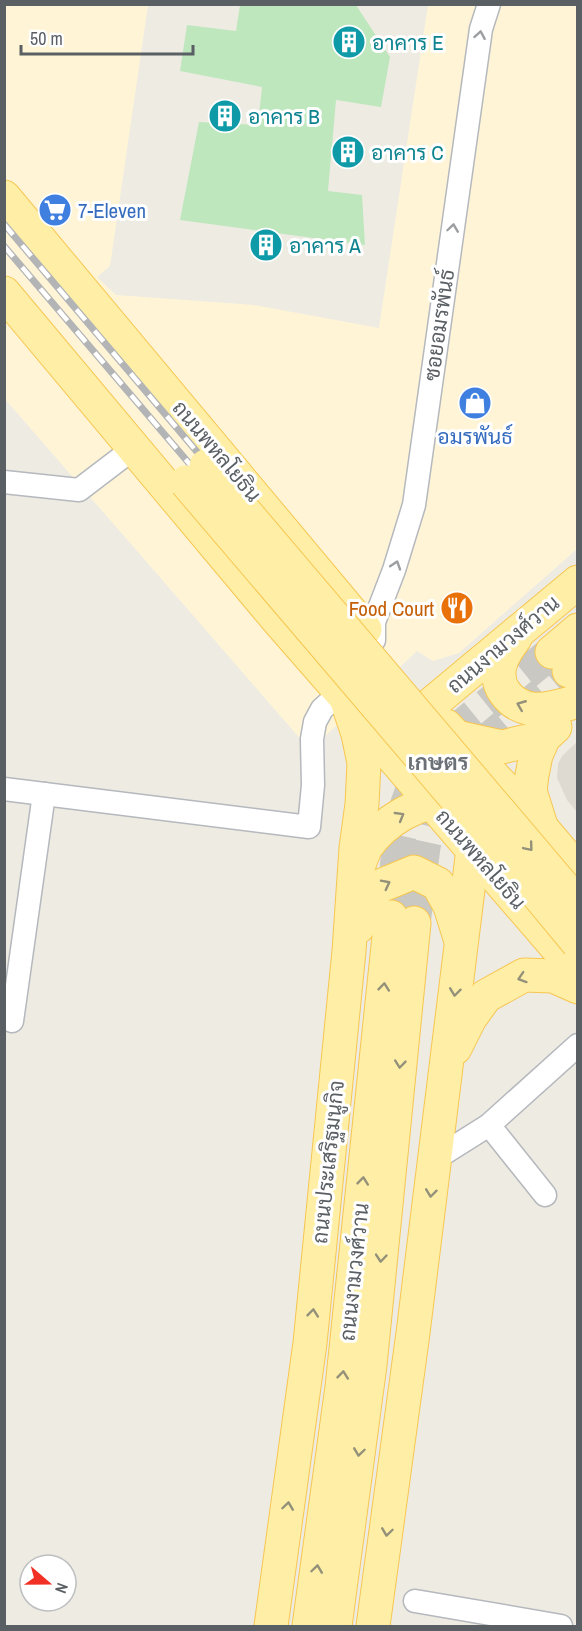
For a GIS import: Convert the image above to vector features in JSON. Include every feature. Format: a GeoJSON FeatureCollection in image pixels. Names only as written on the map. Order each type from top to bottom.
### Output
{"type":"FeatureCollection","features":[{"type":"Feature","properties":{"kind":"main road","name":"ถนนพหลโยธิน"},"geometry":{"type":"LineString","coordinates":[[4,197],[374,640],[432,725],[532,818],[578,871]]}},
{"type":"Feature","properties":{"kind":"main road","name":"ถนนพหลโยธิน"},"geometry":{"type":"LineString","coordinates":[[4,222],[115,358],[196,474],[578,944]]}},
{"type":"Feature","properties":{"kind":"main road","name":"ถนนพหลโยธิน"},"geometry":{"type":"LineString","coordinates":[[6,291],[196,474],[578,904]]}},
{"type":"Feature","properties":{"kind":"main road","name":"ถนนพหลโยธิน"},"geometry":{"type":"LineString","coordinates":[[6,291],[277,619],[344,695],[384,747],[446,800],[473,850],[578,972]]}},
{"type":"Feature","properties":{"kind":"main road"},"geometry":{"type":"LineString","coordinates":[[277,619],[324,579]]}},
{"type":"Feature","properties":{"kind":"main road","name":"ถนนงามวงศ์วาน"},"geometry":{"type":"LineString","coordinates":[[432,725],[522,629],[578,582]]}},
{"type":"Feature","properties":{"kind":"main road"},"geometry":{"type":"LineString","coordinates":[[522,629],[506,650],[501,663],[499,675],[501,687],[509,699],[519,706],[534,710],[546,709],[571,679]]}},
{"type":"Feature","properties":{"kind":"main road","name":"ถนนงามวงศ์วาน"},"geometry":{"type":"LineString","coordinates":[[532,818],[530,791],[536,755],[571,679],[578,630]]}},
{"type":"Feature","properties":{"kind":"main road"},"geometry":{"type":"LineString","coordinates":[[344,695],[502,747],[544,737]]}},
{"type":"Feature","properties":{"kind":"main road","name":"ถนนประเสริฐมนูกิจ"},"geometry":{"type":"LineString","coordinates":[[271,1626],[310,1343],[362,804],[364,763],[358,734],[344,695]]}},
{"type":"Feature","properties":{"kind":"main road"},"geometry":{"type":"LineString","coordinates":[[358,832],[371,803],[384,747],[432,725]]}},
{"type":"Feature","properties":{"kind":"main road"},"geometry":{"type":"LineString","coordinates":[[432,725],[446,800]]}},
{"type":"Feature","properties":{"kind":"main road"},"geometry":{"type":"LineString","coordinates":[[354,878],[365,849],[381,829],[418,807],[470,797],[532,818]]}},
{"type":"Feature","properties":{"kind":"main road"},"geometry":{"type":"LineString","coordinates":[[373,1626],[412,1345],[473,850]]}},
{"type":"Feature","properties":{"kind":"main road"},"geometry":{"type":"LineString","coordinates":[[349,951],[366,899],[380,885],[414,872],[438,884],[450,906],[461,941]]}},
{"type":"Feature","properties":{"kind":"main road","name":"ถนนงามวงศ์วาน"},"geometry":{"type":"LineString","coordinates":[[309,1626],[403,920],[370,1365],[335,1626]]}},
{"type":"Feature","properties":{"kind":"main road"},"geometry":{"type":"LineString","coordinates":[[445,1072],[470,1018],[486,996],[524,975],[553,976],[578,987]]}},
{"type":"Feature","properties":{"kind":"street","name":"ซอยอมรพันธ์"},"geometry":{"type":"LineString","coordinates":[[374,640],[374,621],[394,570],[414,505],[481,29],[489,4]]}},
{"type":"Feature","properties":{"kind":"street"},"geometry":{"type":"LineString","coordinates":[[4,482],[79,490],[134,448]]}},
{"type":"Feature","properties":{"kind":"street"},"geometry":{"type":"LineString","coordinates":[[4,789],[309,827],[313,785],[312,740],[315,722],[322,709],[344,695]]}},
{"type":"Feature","properties":{"kind":"street"},"geometry":{"type":"LineString","coordinates":[[12,1021],[44,794]]}},
{"type":"Feature","properties":{"kind":"street"},"geometry":{"type":"LineString","coordinates":[[435,1159],[489,1125],[578,1045]]}},
{"type":"Feature","properties":{"kind":"street"},"geometry":{"type":"LineString","coordinates":[[489,1125],[545,1195]]}},
{"type":"Feature","properties":{"kind":"street"},"geometry":{"type":"LineString","coordinates":[[415,1600],[561,1626]]}},
{"type":"Feature","properties":{"kind":"shaded area"},"geometry":{"type":"Polygon","coordinates":[[[4,5],[148,5],[110,266],[97,277],[116,295],[254,305],[379,328],[428,5],[577,5],[577,549],[459,653],[433,661],[417,651],[310,750],[5,399],[4,5]]]}},
{"type":"Feature","properties":{"kind":"shaded area"},"geometry":{"type":"Polygon","coordinates":[[[577,742],[577,812],[567,800],[557,778],[558,764],[562,756],[577,742]]]}},
{"type":"Feature","properties":{"kind":"green space"},"geometry":{"type":"Polygon","coordinates":[[[240,5],[356,5],[390,57],[381,107],[336,100],[328,191],[362,195],[365,245],[180,220],[199,122],[258,125],[262,87],[180,71],[187,25],[236,31],[240,5]]]}},
{"type":"Feature","properties":{"kind":"tunnel"},"geometry":{"type":"LineString","coordinates":[[391,917],[399,840],[407,803],[416,779],[432,750],[552,652]]}},
{"type":"Feature","properties":{"kind":"tunnel"},"geometry":{"type":"LineString","coordinates":[[414,923],[424,847],[432,811],[453,769],[569,671]]}},
{"type":"Feature","properties":{"kind":"railway"},"geometry":{"type":"LineString","coordinates":[[4,224],[578,897]]}},
{"type":"Feature","properties":{"kind":"railway"},"geometry":{"type":"LineString","coordinates":[[4,246],[578,920]]}},
{"type":"Feature","properties":{"kind":"place","name":"อาคาร E"},"geometry":{"type":"Point","coordinates":[349,42]}},
{"type":"Feature","properties":{"kind":"place","name":"อาคาร B"},"geometry":{"type":"Point","coordinates":[225,116]}},
{"type":"Feature","properties":{"kind":"place","name":"อาคาร C"},"geometry":{"type":"Point","coordinates":[348,152]}},
{"type":"Feature","properties":{"kind":"place","name":"7-Eleven"},"geometry":{"type":"Point","coordinates":[55,210]}},
{"type":"Feature","properties":{"kind":"place","name":"อาคาร A"},"geometry":{"type":"Point","coordinates":[266,245]}},
{"type":"Feature","properties":{"kind":"place","name":"อมรพันธ์"},"geometry":{"type":"Point","coordinates":[475,403]}},
{"type":"Feature","properties":{"kind":"place","name":"Food Court"},"geometry":{"type":"Point","coordinates":[457,608]}},
{"type":"Feature","properties":{"kind":"district","name":"เกษตร"},"geometry":{"type":"Point","coordinates":[438,762]}}]}
